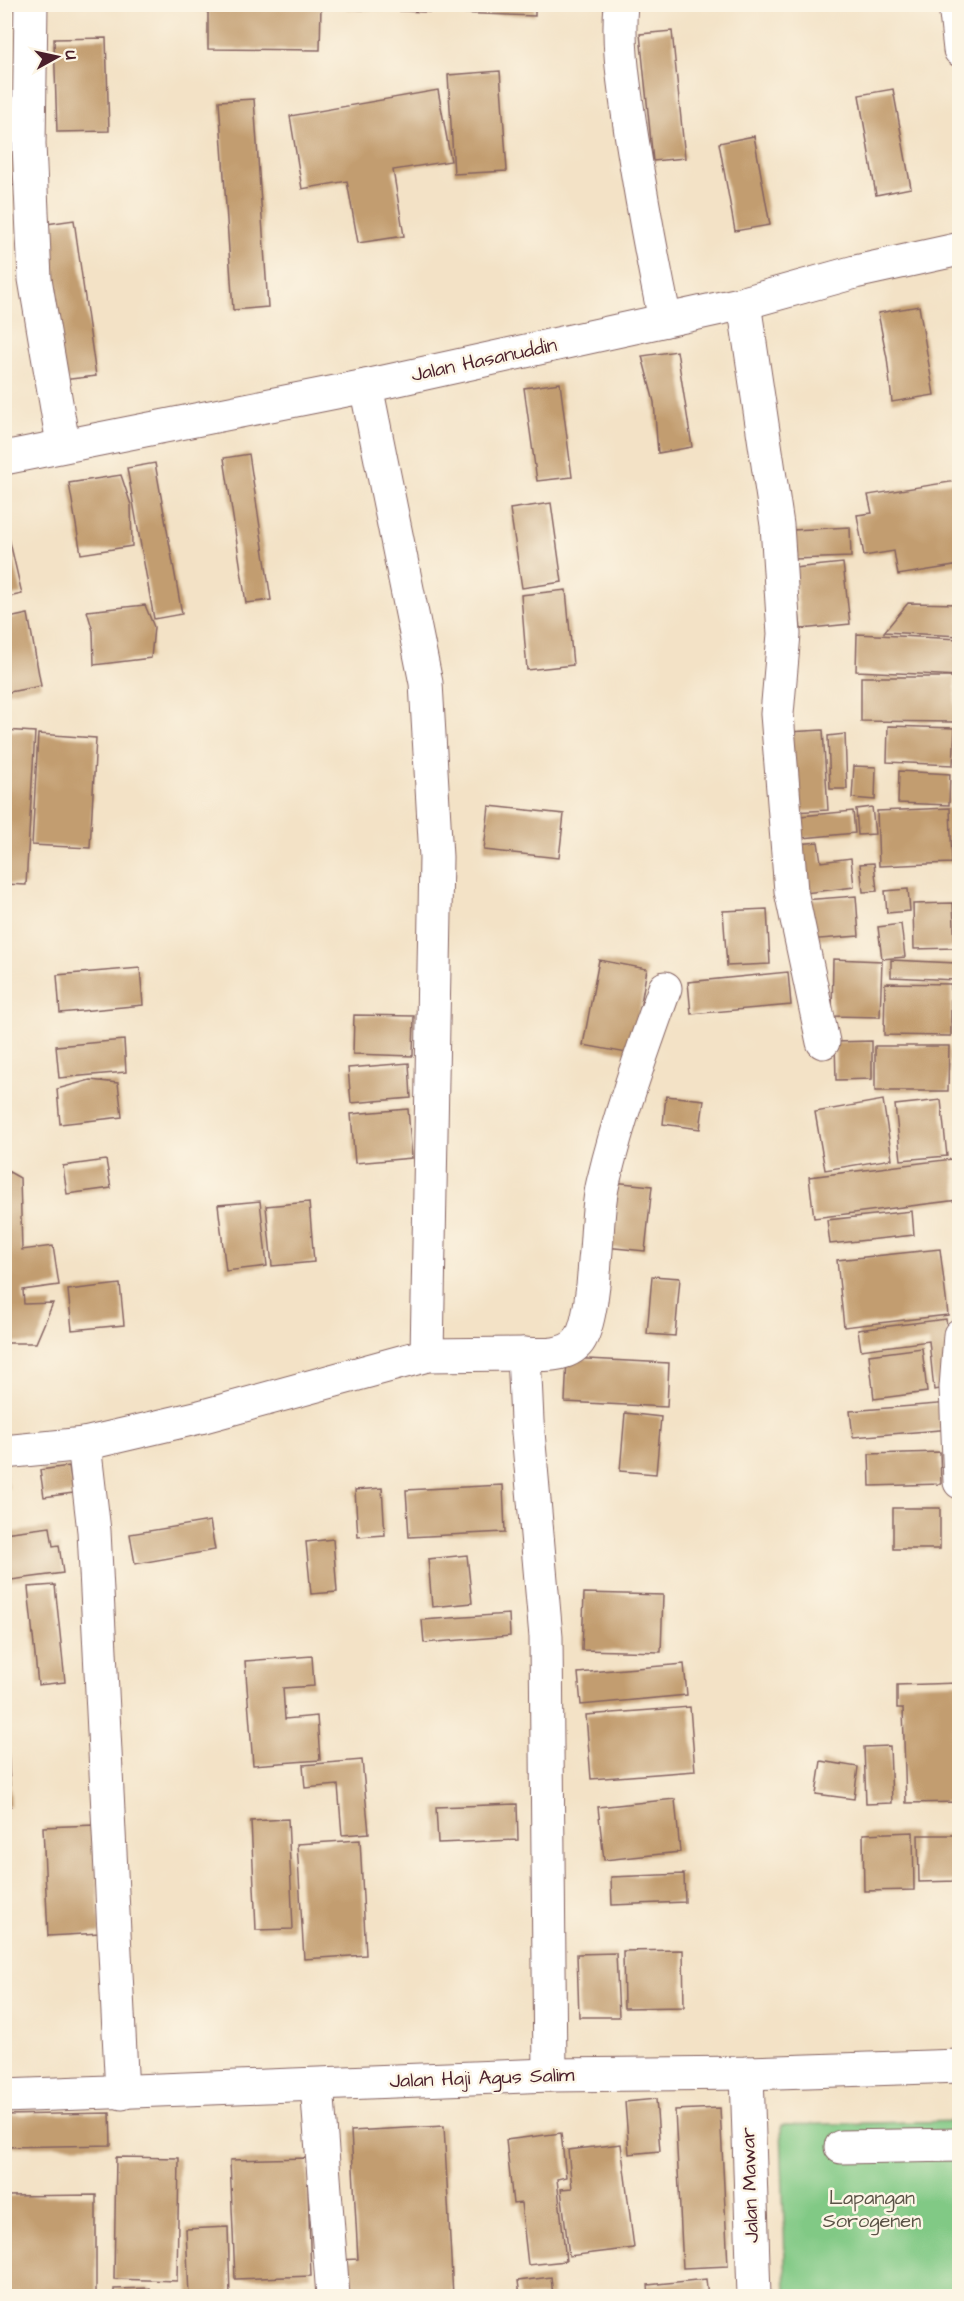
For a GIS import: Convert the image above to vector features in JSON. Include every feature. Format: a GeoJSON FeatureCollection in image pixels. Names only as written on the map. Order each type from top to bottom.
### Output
{"type":"FeatureCollection","features":[{"type":"Feature","properties":{"kind":"street"},"geometry":{"type":"LineString","coordinates":[[31,4],[29,144],[35,279],[63,444]]}},
{"type":"Feature","properties":{"kind":"street"},"geometry":{"type":"LineString","coordinates":[[621,4],[619,29],[623,80],[642,204],[665,320]]}},
{"type":"Feature","properties":{"kind":"street"},"geometry":{"type":"LineString","coordinates":[[955,4],[960,50]]}},
{"type":"Feature","properties":{"kind":"street","name":"Jalan Hasanuddin"},"geometry":{"type":"LineString","coordinates":[[4,458],[63,444],[366,386],[744,303],[855,272],[960,249]]}},
{"type":"Feature","properties":{"kind":"street"},"geometry":{"type":"LineString","coordinates":[[744,303],[777,525],[784,633],[777,714],[791,891],[822,1042]]}},
{"type":"Feature","properties":{"kind":"street"},"geometry":{"type":"LineString","coordinates":[[366,386],[426,683],[436,857],[428,1354]]}},
{"type":"Feature","properties":{"kind":"street"},"geometry":{"type":"LineString","coordinates":[[4,1452],[84,1444],[200,1417],[428,1354],[546,1356],[574,1346],[584,1332],[594,1273],[603,1185],[627,1092],[665,988]]}},
{"type":"Feature","properties":{"kind":"street"},"geometry":{"type":"LineString","coordinates":[[960,1335],[956,1388],[960,1482]]}},
{"type":"Feature","properties":{"kind":"street"},"geometry":{"type":"LineString","coordinates":[[524,1354],[527,1421],[546,1637],[550,2075]]}},
{"type":"Feature","properties":{"kind":"street"},"geometry":{"type":"LineString","coordinates":[[84,1444],[94,1531],[122,2093]]}},
{"type":"Feature","properties":{"kind":"street","name":"Jalan Haji Agus Salim"},"geometry":{"type":"LineString","coordinates":[[4,2096],[550,2075],[747,2073],[960,2066]]}},
{"type":"Feature","properties":{"kind":"street","name":"Jalan Mawar"},"geometry":{"type":"LineString","coordinates":[[747,2073],[754,2296]]}},
{"type":"Feature","properties":{"kind":"street"},"geometry":{"type":"LineString","coordinates":[[316,2085],[333,2296]]}},
{"type":"Feature","properties":{"kind":"street"},"geometry":{"type":"LineString","coordinates":[[841,2147],[960,2145]]}},
{"type":"Feature","properties":{"kind":"green space","name":"Lapangan Sorogenen"},"geometry":{"type":"Polygon","coordinates":[[[959,2121],[959,2296],[786,2296],[781,2125],[959,2121]]]}},
{"type":"Feature","properties":{"kind":"building"},"geometry":{"type":"Polygon","coordinates":[[[208,4],[321,4],[320,50],[208,49],[208,4]]]}},
{"type":"Feature","properties":{"kind":"building"},"geometry":{"type":"Polygon","coordinates":[[[346,4],[535,4],[535,16],[346,9],[346,4]]]}},
{"type":"Feature","properties":{"kind":"building"},"geometry":{"type":"Polygon","coordinates":[[[672,31],[685,158],[653,161],[640,34],[672,31]]]}},
{"type":"Feature","properties":{"kind":"building"},"geometry":{"type":"Polygon","coordinates":[[[106,38],[109,131],[57,132],[54,39],[106,38]]]}},
{"type":"Feature","properties":{"kind":"building"},"geometry":{"type":"Polygon","coordinates":[[[500,71],[507,171],[454,174],[448,75],[500,71]]]}},
{"type":"Feature","properties":{"kind":"building"},"geometry":{"type":"Polygon","coordinates":[[[7,75],[18,185],[4,186],[4,76],[7,75]]]}},
{"type":"Feature","properties":{"kind":"building"},"geometry":{"type":"Polygon","coordinates":[[[893,89],[911,188],[876,195],[859,95],[893,89]]]}},
{"type":"Feature","properties":{"kind":"building"},"geometry":{"type":"Polygon","coordinates":[[[438,90],[451,161],[393,170],[404,236],[358,243],[347,181],[302,189],[290,116],[438,90]]]}},
{"type":"Feature","properties":{"kind":"building"},"geometry":{"type":"Polygon","coordinates":[[[254,99],[268,307],[233,310],[219,101],[254,99]]]}},
{"type":"Feature","properties":{"kind":"building"},"geometry":{"type":"Polygon","coordinates":[[[754,136],[770,225],[735,231],[719,143],[754,136]]]}},
{"type":"Feature","properties":{"kind":"building"},"geometry":{"type":"Polygon","coordinates":[[[74,220],[96,376],[62,380],[40,225],[74,220]]]}},
{"type":"Feature","properties":{"kind":"building"},"geometry":{"type":"Polygon","coordinates":[[[919,306],[934,395],[892,402],[887,358],[878,313],[919,306]]]}},
{"type":"Feature","properties":{"kind":"building"},"geometry":{"type":"Polygon","coordinates":[[[677,351],[692,447],[658,453],[654,402],[642,356],[677,351]]]}},
{"type":"Feature","properties":{"kind":"building"},"geometry":{"type":"Polygon","coordinates":[[[560,383],[572,477],[537,481],[524,388],[560,383]]]}},
{"type":"Feature","properties":{"kind":"building"},"geometry":{"type":"Polygon","coordinates":[[[249,454],[271,600],[246,603],[224,458],[249,454]]]}},
{"type":"Feature","properties":{"kind":"building"},"geometry":{"type":"Polygon","coordinates":[[[155,463],[182,614],[154,619],[127,468],[155,463]]]}},
{"type":"Feature","properties":{"kind":"building"},"geometry":{"type":"Polygon","coordinates":[[[121,475],[131,505],[132,546],[81,554],[69,483],[121,475]]]}},
{"type":"Feature","properties":{"kind":"building"},"geometry":{"type":"Polygon","coordinates":[[[956,481],[960,507],[960,565],[898,575],[894,551],[864,556],[857,515],[872,513],[868,495],[956,481]]]}},
{"type":"Feature","properties":{"kind":"building"},"geometry":{"type":"Polygon","coordinates":[[[551,503],[562,582],[522,588],[510,509],[551,503]]]}},
{"type":"Feature","properties":{"kind":"building"},"geometry":{"type":"Polygon","coordinates":[[[4,516],[22,594],[4,598],[4,516]]]}},
{"type":"Feature","properties":{"kind":"building"},"geometry":{"type":"Polygon","coordinates":[[[850,527],[851,557],[794,559],[793,530],[850,527]]]}},
{"type":"Feature","properties":{"kind":"building"},"geometry":{"type":"Polygon","coordinates":[[[843,563],[850,624],[801,629],[794,568],[843,563]]]}},
{"type":"Feature","properties":{"kind":"building"},"geometry":{"type":"Polygon","coordinates":[[[566,590],[573,665],[527,670],[521,595],[566,590]]]}},
{"type":"Feature","properties":{"kind":"building"},"geometry":{"type":"Polygon","coordinates":[[[908,603],[960,604],[960,636],[884,632],[908,603]]]}},
{"type":"Feature","properties":{"kind":"building"},"geometry":{"type":"Polygon","coordinates":[[[145,605],[154,627],[151,658],[94,665],[93,631],[87,611],[145,605]]]}},
{"type":"Feature","properties":{"kind":"building"},"geometry":{"type":"Polygon","coordinates":[[[28,614],[41,686],[4,693],[4,619],[28,614]]]}},
{"type":"Feature","properties":{"kind":"building"},"geometry":{"type":"Polygon","coordinates":[[[857,634],[960,639],[960,676],[856,671],[857,634]]]}},
{"type":"Feature","properties":{"kind":"building"},"geometry":{"type":"Polygon","coordinates":[[[861,677],[955,677],[955,722],[861,721],[861,677]]]}},
{"type":"Feature","properties":{"kind":"building"},"geometry":{"type":"Polygon","coordinates":[[[888,726],[955,728],[953,765],[887,762],[888,726]]]}},
{"type":"Feature","properties":{"kind":"building"},"geometry":{"type":"Polygon","coordinates":[[[4,730],[35,732],[26,885],[4,884],[4,730]]]}},
{"type":"Feature","properties":{"kind":"building"},"geometry":{"type":"Polygon","coordinates":[[[823,730],[828,810],[793,812],[788,732],[823,730]]]}},
{"type":"Feature","properties":{"kind":"building"},"geometry":{"type":"Polygon","coordinates":[[[38,734],[96,738],[90,848],[32,845],[38,734]]]}},
{"type":"Feature","properties":{"kind":"building"},"geometry":{"type":"Polygon","coordinates":[[[845,734],[847,789],[830,789],[828,736],[845,734]]]}},
{"type":"Feature","properties":{"kind":"building"},"geometry":{"type":"Polygon","coordinates":[[[854,766],[876,767],[875,800],[852,798],[854,766]]]}},
{"type":"Feature","properties":{"kind":"building"},"geometry":{"type":"Polygon","coordinates":[[[899,771],[950,774],[949,805],[898,803],[899,771]]]}},
{"type":"Feature","properties":{"kind":"building"},"geometry":{"type":"Polygon","coordinates":[[[489,806],[564,814],[559,858],[484,850],[489,806]]]}},
{"type":"Feature","properties":{"kind":"building"},"geometry":{"type":"Polygon","coordinates":[[[872,807],[875,834],[858,835],[856,809],[872,807]]]}},
{"type":"Feature","properties":{"kind":"building"},"geometry":{"type":"Polygon","coordinates":[[[950,808],[952,863],[879,866],[877,811],[950,808]]]}},
{"type":"Feature","properties":{"kind":"building"},"geometry":{"type":"Polygon","coordinates":[[[853,811],[855,833],[792,839],[790,817],[853,811]]]}},
{"type":"Feature","properties":{"kind":"building"},"geometry":{"type":"Polygon","coordinates":[[[818,842],[821,862],[851,858],[854,887],[805,893],[799,844],[818,842]]]}},
{"type":"Feature","properties":{"kind":"building"},"geometry":{"type":"Polygon","coordinates":[[[874,863],[877,891],[863,892],[860,864],[874,863]]]}},
{"type":"Feature","properties":{"kind":"building"},"geometry":{"type":"Polygon","coordinates":[[[908,889],[910,911],[887,913],[885,891],[908,889]]]}},
{"type":"Feature","properties":{"kind":"building"},"geometry":{"type":"Polygon","coordinates":[[[856,896],[859,936],[806,940],[803,900],[856,896]]]}},
{"type":"Feature","properties":{"kind":"building"},"geometry":{"type":"Polygon","coordinates":[[[953,903],[955,948],[914,949],[913,904],[953,903]]]}},
{"type":"Feature","properties":{"kind":"building"},"geometry":{"type":"Polygon","coordinates":[[[767,909],[770,964],[727,966],[723,911],[767,909]]]}},
{"type":"Feature","properties":{"kind":"building"},"geometry":{"type":"Polygon","coordinates":[[[901,924],[905,957],[882,959],[878,927],[901,924]]]}},
{"type":"Feature","properties":{"kind":"building"},"geometry":{"type":"Polygon","coordinates":[[[833,959],[882,961],[880,1017],[832,1016],[833,959]]]}},
{"type":"Feature","properties":{"kind":"building"},"geometry":{"type":"Polygon","coordinates":[[[599,960],[647,969],[632,1054],[583,1045],[599,960]]]}},
{"type":"Feature","properties":{"kind":"building"},"geometry":{"type":"Polygon","coordinates":[[[891,960],[956,963],[955,980],[891,977],[891,960]]]}},
{"type":"Feature","properties":{"kind":"building"},"geometry":{"type":"Polygon","coordinates":[[[140,968],[143,1005],[60,1013],[57,975],[140,968]]]}},
{"type":"Feature","properties":{"kind":"building"},"geometry":{"type":"Polygon","coordinates":[[[788,972],[791,1005],[691,1014],[688,982],[788,972]]]}},
{"type":"Feature","properties":{"kind":"building"},"geometry":{"type":"Polygon","coordinates":[[[885,983],[951,984],[951,1036],[884,1035],[885,983]]]}},
{"type":"Feature","properties":{"kind":"building"},"geometry":{"type":"Polygon","coordinates":[[[354,1015],[414,1016],[413,1056],[353,1054],[354,1015]]]}},
{"type":"Feature","properties":{"kind":"building"},"geometry":{"type":"Polygon","coordinates":[[[124,1040],[126,1072],[59,1078],[56,1046],[124,1040]]]}},
{"type":"Feature","properties":{"kind":"building"},"geometry":{"type":"Polygon","coordinates":[[[872,1041],[872,1079],[836,1080],[835,1042],[872,1041]]]}},
{"type":"Feature","properties":{"kind":"building"},"geometry":{"type":"Polygon","coordinates":[[[875,1046],[949,1046],[948,1091],[875,1091],[875,1046]]]}},
{"type":"Feature","properties":{"kind":"building"},"geometry":{"type":"Polygon","coordinates":[[[409,1063],[411,1098],[351,1103],[348,1068],[409,1063]]]}},
{"type":"Feature","properties":{"kind":"building"},"geometry":{"type":"Polygon","coordinates":[[[90,1080],[118,1083],[122,1117],[60,1124],[57,1089],[90,1080]]]}},
{"type":"Feature","properties":{"kind":"building"},"geometry":{"type":"Polygon","coordinates":[[[666,1096],[704,1100],[700,1129],[663,1124],[666,1096]]]}},
{"type":"Feature","properties":{"kind":"building"},"geometry":{"type":"Polygon","coordinates":[[[883,1100],[892,1159],[825,1170],[815,1112],[883,1100]]]}},
{"type":"Feature","properties":{"kind":"building"},"geometry":{"type":"Polygon","coordinates":[[[941,1100],[947,1156],[901,1160],[895,1105],[941,1100]]]}},
{"type":"Feature","properties":{"kind":"building"},"geometry":{"type":"Polygon","coordinates":[[[408,1109],[412,1158],[355,1163],[351,1114],[408,1109]]]}},
{"type":"Feature","properties":{"kind":"building"},"geometry":{"type":"Polygon","coordinates":[[[952,1159],[958,1200],[814,1218],[809,1177],[952,1159]]]}},
{"type":"Feature","properties":{"kind":"building"},"geometry":{"type":"Polygon","coordinates":[[[106,1160],[111,1188],[67,1194],[63,1166],[106,1160]]]}},
{"type":"Feature","properties":{"kind":"building"},"geometry":{"type":"Polygon","coordinates":[[[4,1169],[20,1178],[22,1250],[53,1246],[59,1285],[23,1290],[24,1304],[53,1303],[36,1343],[4,1343],[4,1169]]]}},
{"type":"Feature","properties":{"kind":"building"},"geometry":{"type":"Polygon","coordinates":[[[612,1182],[652,1186],[645,1251],[605,1247],[612,1182]]]}},
{"type":"Feature","properties":{"kind":"building"},"geometry":{"type":"Polygon","coordinates":[[[260,1201],[267,1266],[226,1271],[218,1205],[260,1201]]]}},
{"type":"Feature","properties":{"kind":"building"},"geometry":{"type":"Polygon","coordinates":[[[309,1202],[314,1262],[272,1266],[266,1206],[309,1202]]]}},
{"type":"Feature","properties":{"kind":"building"},"geometry":{"type":"Polygon","coordinates":[[[912,1211],[914,1235],[830,1244],[827,1220],[912,1211]]]}},
{"type":"Feature","properties":{"kind":"building"},"geometry":{"type":"Polygon","coordinates":[[[940,1249],[948,1315],[844,1327],[837,1260],[940,1249]]]}},
{"type":"Feature","properties":{"kind":"building"},"geometry":{"type":"Polygon","coordinates":[[[652,1276],[680,1278],[675,1336],[647,1334],[652,1276]]]}},
{"type":"Feature","properties":{"kind":"building"},"geometry":{"type":"Polygon","coordinates":[[[120,1284],[124,1325],[72,1330],[68,1290],[120,1284]]]}},
{"type":"Feature","properties":{"kind":"building"},"geometry":{"type":"Polygon","coordinates":[[[946,1319],[954,1387],[934,1390],[929,1341],[861,1350],[858,1330],[946,1319]]]}},
{"type":"Feature","properties":{"kind":"building"},"geometry":{"type":"Polygon","coordinates":[[[922,1348],[927,1392],[874,1399],[869,1355],[922,1348]]]}},
{"type":"Feature","properties":{"kind":"building"},"geometry":{"type":"Polygon","coordinates":[[[567,1358],[669,1363],[667,1407],[565,1402],[567,1358]]]}},
{"type":"Feature","properties":{"kind":"building"},"geometry":{"type":"Polygon","coordinates":[[[950,1403],[952,1429],[853,1437],[850,1411],[950,1403]]]}},
{"type":"Feature","properties":{"kind":"building"},"geometry":{"type":"Polygon","coordinates":[[[625,1413],[661,1417],[656,1474],[620,1471],[625,1413]]]}},
{"type":"Feature","properties":{"kind":"building"},"geometry":{"type":"Polygon","coordinates":[[[940,1452],[941,1484],[870,1486],[869,1454],[940,1452]]]}},
{"type":"Feature","properties":{"kind":"building"},"geometry":{"type":"Polygon","coordinates":[[[69,1466],[73,1493],[44,1497],[40,1470],[69,1466]]]}},
{"type":"Feature","properties":{"kind":"building"},"geometry":{"type":"Polygon","coordinates":[[[4,1468],[9,1488],[4,1489],[4,1468]]]}},
{"type":"Feature","properties":{"kind":"building"},"geometry":{"type":"Polygon","coordinates":[[[503,1485],[505,1532],[409,1537],[406,1490],[503,1485]]]}},
{"type":"Feature","properties":{"kind":"building"},"geometry":{"type":"Polygon","coordinates":[[[382,1488],[385,1535],[358,1537],[355,1490],[382,1488]]]}},
{"type":"Feature","properties":{"kind":"building"},"geometry":{"type":"Polygon","coordinates":[[[893,1508],[940,1508],[940,1549],[893,1549],[893,1508]]]}},
{"type":"Feature","properties":{"kind":"building"},"geometry":{"type":"Polygon","coordinates":[[[210,1521],[215,1550],[135,1564],[130,1534],[210,1521]]]}},
{"type":"Feature","properties":{"kind":"building"},"geometry":{"type":"Polygon","coordinates":[[[50,1527],[53,1546],[59,1545],[63,1573],[4,1581],[4,1533],[50,1527]]]}},
{"type":"Feature","properties":{"kind":"building"},"geometry":{"type":"Polygon","coordinates":[[[333,1539],[337,1592],[311,1594],[306,1542],[333,1539]]]}},
{"type":"Feature","properties":{"kind":"building"},"geometry":{"type":"Polygon","coordinates":[[[467,1555],[472,1603],[432,1607],[428,1559],[467,1555]]]}},
{"type":"Feature","properties":{"kind":"building"},"geometry":{"type":"Polygon","coordinates":[[[55,1585],[65,1682],[38,1685],[28,1587],[55,1585]]]}},
{"type":"Feature","properties":{"kind":"building"},"geometry":{"type":"Polygon","coordinates":[[[584,1593],[663,1595],[661,1652],[582,1650],[584,1593]]]}},
{"type":"Feature","properties":{"kind":"building"},"geometry":{"type":"Polygon","coordinates":[[[509,1614],[510,1636],[424,1643],[422,1620],[509,1614]]]}},
{"type":"Feature","properties":{"kind":"building"},"geometry":{"type":"Polygon","coordinates":[[[312,1656],[314,1686],[283,1688],[285,1719],[317,1716],[320,1760],[253,1765],[245,1661],[312,1656]]]}},
{"type":"Feature","properties":{"kind":"building"},"geometry":{"type":"Polygon","coordinates":[[[684,1664],[687,1695],[581,1705],[578,1673],[684,1664]]]}},
{"type":"Feature","properties":{"kind":"building"},"geometry":{"type":"Polygon","coordinates":[[[958,1683],[960,1802],[906,1803],[903,1708],[897,1708],[897,1685],[958,1683]]]}},
{"type":"Feature","properties":{"kind":"building"},"geometry":{"type":"Polygon","coordinates":[[[690,1707],[695,1771],[591,1779],[586,1715],[690,1707]]]}},
{"type":"Feature","properties":{"kind":"building"},"geometry":{"type":"Polygon","coordinates":[[[4,1728],[7,1728],[11,1806],[4,1806],[4,1728]]]}},
{"type":"Feature","properties":{"kind":"building"},"geometry":{"type":"Polygon","coordinates":[[[890,1746],[892,1803],[866,1804],[864,1747],[890,1746]]]}},
{"type":"Feature","properties":{"kind":"building"},"geometry":{"type":"Polygon","coordinates":[[[362,1760],[369,1833],[342,1835],[338,1785],[305,1788],[303,1765],[362,1760]]]}},
{"type":"Feature","properties":{"kind":"building"},"geometry":{"type":"Polygon","coordinates":[[[821,1761],[858,1767],[854,1799],[816,1794],[821,1761]]]}},
{"type":"Feature","properties":{"kind":"building"},"geometry":{"type":"Polygon","coordinates":[[[675,1799],[680,1852],[604,1860],[598,1807],[675,1799]]]}},
{"type":"Feature","properties":{"kind":"building"},"geometry":{"type":"Polygon","coordinates":[[[517,1804],[518,1840],[438,1843],[436,1807],[517,1804]]]}},
{"type":"Feature","properties":{"kind":"building"},"geometry":{"type":"Polygon","coordinates":[[[288,1819],[293,1929],[256,1930],[251,1821],[288,1819]]]}},
{"type":"Feature","properties":{"kind":"building"},"geometry":{"type":"Polygon","coordinates":[[[95,1825],[100,1933],[48,1936],[43,1827],[95,1825]]]}},
{"type":"Feature","properties":{"kind":"building"},"geometry":{"type":"Polygon","coordinates":[[[913,1832],[914,1890],[864,1891],[863,1834],[913,1832]]]}},
{"type":"Feature","properties":{"kind":"building"},"geometry":{"type":"Polygon","coordinates":[[[918,1835],[957,1835],[957,1881],[919,1882],[918,1835]]]}},
{"type":"Feature","properties":{"kind":"building"},"geometry":{"type":"Polygon","coordinates":[[[360,1840],[366,1955],[304,1959],[297,1844],[360,1840]]]}},
{"type":"Feature","properties":{"kind":"building"},"geometry":{"type":"Polygon","coordinates":[[[684,1874],[685,1902],[612,1905],[611,1877],[684,1874]]]}},
{"type":"Feature","properties":{"kind":"building"},"geometry":{"type":"Polygon","coordinates":[[[683,1950],[684,2007],[624,2008],[623,1951],[683,1950]]]}},
{"type":"Feature","properties":{"kind":"building"},"geometry":{"type":"Polygon","coordinates":[[[616,1953],[619,2017],[579,2017],[577,1954],[616,1953]]]}},
{"type":"Feature","properties":{"kind":"building"},"geometry":{"type":"Polygon","coordinates":[[[656,2099],[660,2151],[629,2154],[625,2102],[656,2099]]]}},
{"type":"Feature","properties":{"kind":"building"},"geometry":{"type":"Polygon","coordinates":[[[720,2108],[728,2266],[683,2268],[675,2110],[720,2108]]]}},
{"type":"Feature","properties":{"kind":"building"},"geometry":{"type":"Polygon","coordinates":[[[110,2113],[111,2145],[4,2147],[4,2115],[110,2113]]]}},
{"type":"Feature","properties":{"kind":"building"},"geometry":{"type":"Polygon","coordinates":[[[444,2126],[453,2296],[341,2296],[338,2260],[358,2259],[351,2131],[444,2126]]]}},
{"type":"Feature","properties":{"kind":"building"},"geometry":{"type":"Polygon","coordinates":[[[561,2133],[566,2177],[557,2179],[566,2261],[528,2265],[521,2203],[513,2204],[506,2140],[561,2133]]]}},
{"type":"Feature","properties":{"kind":"building"},"geometry":{"type":"Polygon","coordinates":[[[621,2144],[634,2248],[569,2256],[561,2189],[572,2188],[568,2150],[621,2144]]]}},
{"type":"Feature","properties":{"kind":"building"},"geometry":{"type":"Polygon","coordinates":[[[116,2157],[179,2158],[177,2281],[114,2279],[116,2157]]]}},
{"type":"Feature","properties":{"kind":"building"},"geometry":{"type":"Polygon","coordinates":[[[307,2158],[311,2276],[235,2279],[230,2160],[307,2158]]]}},
{"type":"Feature","properties":{"kind":"building"},"geometry":{"type":"Polygon","coordinates":[[[96,2195],[96,2296],[4,2296],[4,2196],[96,2195]]]}},
{"type":"Feature","properties":{"kind":"building"},"geometry":{"type":"Polygon","coordinates":[[[228,2227],[230,2296],[189,2296],[186,2229],[228,2227]]]}},
{"type":"Feature","properties":{"kind":"building"},"geometry":{"type":"Polygon","coordinates":[[[551,2277],[553,2296],[520,2296],[518,2281],[551,2277]]]}},
{"type":"Feature","properties":{"kind":"building"},"geometry":{"type":"Polygon","coordinates":[[[706,2279],[708,2296],[649,2296],[648,2285],[706,2279]]]}},
{"type":"Feature","properties":{"kind":"building"},"geometry":{"type":"Polygon","coordinates":[[[150,2288],[150,2296],[114,2296],[114,2289],[150,2288]]]}}]}
